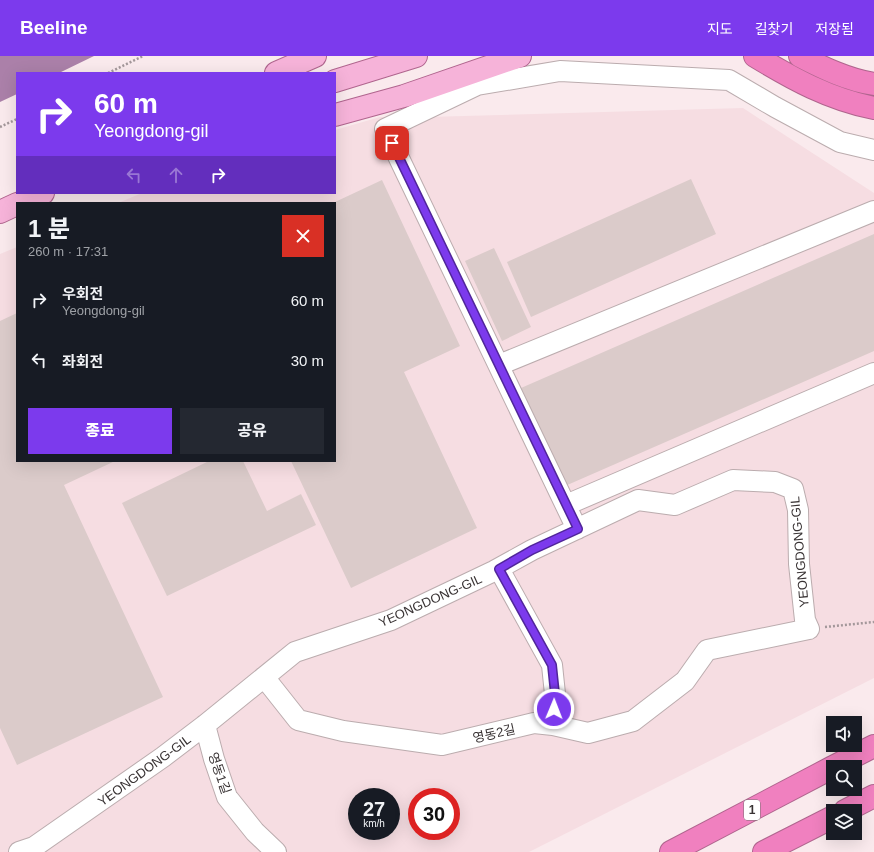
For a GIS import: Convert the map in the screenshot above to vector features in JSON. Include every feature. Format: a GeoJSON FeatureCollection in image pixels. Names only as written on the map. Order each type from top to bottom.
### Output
{"type":"FeatureCollection","features":[{"type":"Feature","properties":{"kind":"highway"},"geometry":{"type":"LineString","coordinates":[[800,56],[830,70],[874,84]]}},
{"type":"Feature","properties":{"kind":"highway"},"geometry":{"type":"LineString","coordinates":[[760,59],[802,84],[820,92],[858,105],[874,108]]}},
{"type":"Feature","properties":{"kind":"highway","name":"1"},"geometry":{"type":"LineString","coordinates":[[847,760],[874,746]]}},
{"type":"Feature","properties":{"kind":"highway","name":"1"},"geometry":{"type":"LineString","coordinates":[[671,852],[826,771]]}},
{"type":"Feature","properties":{"kind":"highway"},"geometry":{"type":"LineString","coordinates":[[859,804],[874,796]]}},
{"type":"Feature","properties":{"kind":"highway"},"geometry":{"type":"LineString","coordinates":[[764,852],[826,821]]}},
{"type":"Feature","properties":{"kind":"main road"},"geometry":{"type":"LineString","coordinates":[[278,72],[315,56]]}},
{"type":"Feature","properties":{"kind":"main road"},"geometry":{"type":"LineString","coordinates":[[336,81],[416,56]]}},
{"type":"Feature","properties":{"kind":"main road"},"geometry":{"type":"LineString","coordinates":[[336,115],[404,96],[520,56]]}},
{"type":"Feature","properties":{"kind":"main road"},"geometry":{"type":"LineString","coordinates":[[22,202],[40,194]]}},
{"type":"Feature","properties":{"kind":"main road"},"geometry":{"type":"LineString","coordinates":[[0,212],[16,205]]}},
{"type":"Feature","properties":{"kind":"street"},"geometry":{"type":"LineString","coordinates":[[578,529],[385,129],[478,85],[560,71],[729,80],[840,142],[874,150]]}},
{"type":"Feature","properties":{"kind":"street"},"geometry":{"type":"LineString","coordinates":[[499,365],[874,211]]}},
{"type":"Feature","properties":{"kind":"street"},"geometry":{"type":"LineString","coordinates":[[566,505],[874,373]]}},
{"type":"Feature","properties":{"kind":"street","name":"YEONGDONG-GIL"},"geometry":{"type":"LineString","coordinates":[[19,852],[34,847],[163,757],[295,652],[391,620],[499,569],[532,550],[638,500],[676,505],[733,480],[775,482],[793,489],[798,510],[799,564],[805,620],[809,629]]}},
{"type":"Feature","properties":{"kind":"street"},"geometry":{"type":"LineString","coordinates":[[499,569],[552,665],[555,694],[553,725]]}},
{"type":"Feature","properties":{"kind":"street","name":"영동2길"},"geometry":{"type":"LineString","coordinates":[[264,677],[298,720],[343,731],[442,745],[534,723],[553,725],[588,733],[633,721],[685,681],[707,650],[809,629]]}},
{"type":"Feature","properties":{"kind":"street","name":"영동1길"},"geometry":{"type":"LineString","coordinates":[[205,725],[214,759],[227,797],[255,832],[276,852]]}},
{"type":"Feature","properties":{"kind":"path"},"geometry":{"type":"LineString","coordinates":[[110,72],[142,56]]}},
{"type":"Feature","properties":{"kind":"path"},"geometry":{"type":"LineString","coordinates":[[0,127],[16,119]]}},
{"type":"Feature","properties":{"kind":"path"},"geometry":{"type":"LineString","coordinates":[[809,629],[874,622]]}},
{"type":"Feature","properties":{"kind":"shaded area"},"geometry":{"type":"Polygon","coordinates":[[[0,56],[94,56],[61,72],[16,72],[16,94],[0,102],[0,56]]]}},
{"type":"Feature","properties":{"kind":"shaded area"},"geometry":{"type":"Polygon","coordinates":[[[743,108],[874,193],[874,678],[529,852],[0,852],[0,254],[16,247],[16,462],[336,462],[336,202],[120,202],[140,194],[336,194],[336,130],[380,117],[743,108]]]}},
{"type":"Feature","properties":{"kind":"building"},"geometry":{"type":"Polygon","coordinates":[[[691,179],[716,234],[531,317],[507,262],[691,179]]]}},
{"type":"Feature","properties":{"kind":"building"},"geometry":{"type":"Polygon","coordinates":[[[382,180],[460,346],[404,372],[477,528],[351,588],[291,462],[336,462],[335,202],[382,180]]]}},
{"type":"Feature","properties":{"kind":"building"},"geometry":{"type":"Polygon","coordinates":[[[874,234],[874,351],[565,486],[521,388],[874,234]]]}},
{"type":"Feature","properties":{"kind":"building"},"geometry":{"type":"Polygon","coordinates":[[[494,248],[531,327],[502,341],[465,261],[494,248]]]}},
{"type":"Feature","properties":{"kind":"building"},"geometry":{"type":"Polygon","coordinates":[[[16,313],[16,462],[113,462],[64,485],[163,697],[17,765],[0,728],[0,321],[16,313]]]}},
{"type":"Feature","properties":{"kind":"building"},"geometry":{"type":"Polygon","coordinates":[[[207,462],[243,462],[267,511],[301,494],[316,525],[167,596],[122,503],[207,462]]]}},
{"type":"Feature","properties":{"kind":"route"},"geometry":{"type":"LineString","coordinates":[[392,143],[578,529],[532,550],[499,569],[552,665],[555,694],[554,709]]}}]}
